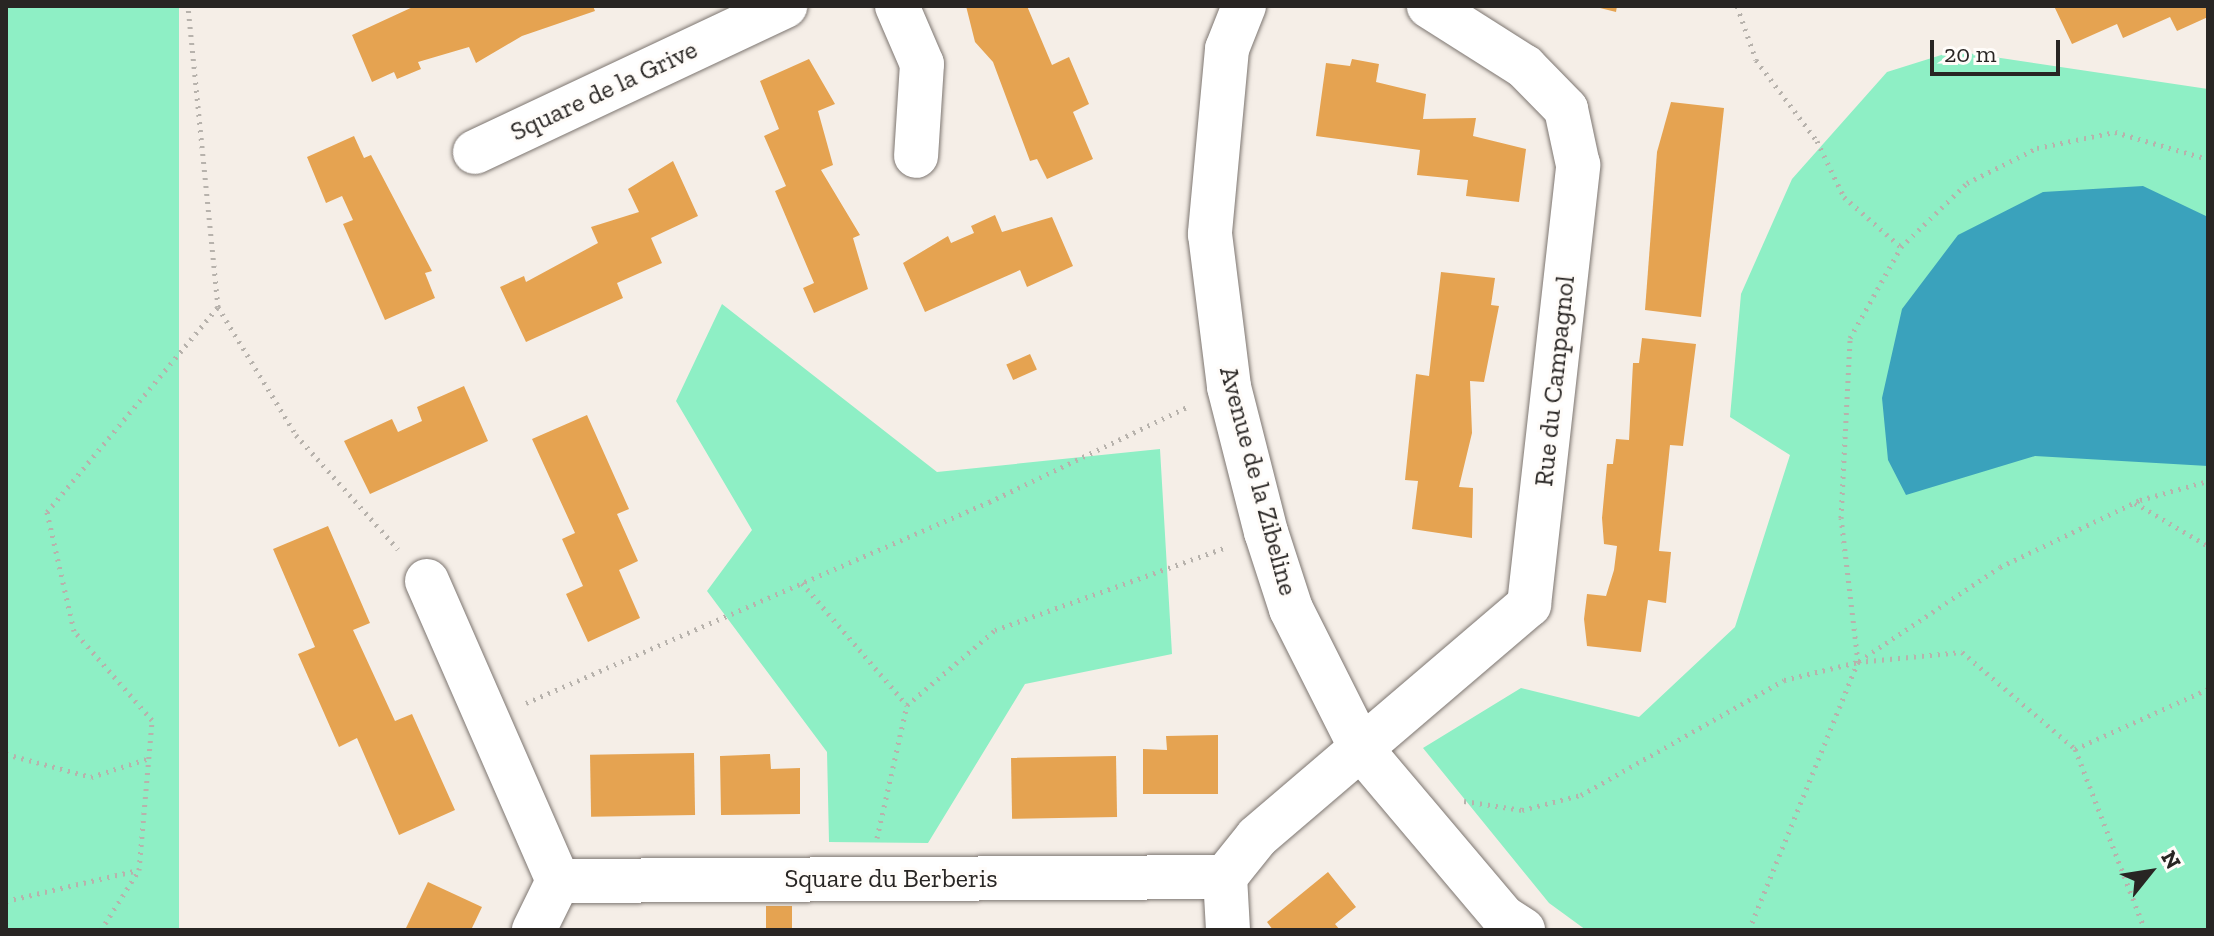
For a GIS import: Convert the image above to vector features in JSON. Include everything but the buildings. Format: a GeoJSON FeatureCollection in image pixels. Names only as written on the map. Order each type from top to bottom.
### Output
{"type":"FeatureCollection","features":[{"type":"Feature","properties":{"kind":"street","name":"Square de la Grive"},"geometry":{"type":"LineString","coordinates":[[475,152],[726,18],[785,6]]}},
{"type":"Feature","properties":{"kind":"street"},"geometry":{"type":"LineString","coordinates":[[897,6],[922,64],[916,156]]}},
{"type":"Feature","properties":{"kind":"street","name":"Avenue de la Zibeline"},"geometry":{"type":"LineString","coordinates":[[1244,6],[1227,49],[1210,234],[1229,387],[1266,532],[1291,609],[1362,750],[1503,917],[1523,930]]}},
{"type":"Feature","properties":{"kind":"street","name":"Rue du Campagnol"},"geometry":{"type":"LineString","coordinates":[[1225,877],[1257,837],[1529,605],[1578,165],[1566,109],[1525,67],[1429,6]]}},
{"type":"Feature","properties":{"kind":"street"},"geometry":{"type":"LineString","coordinates":[[427,581],[558,881],[534,930]]}},
{"type":"Feature","properties":{"kind":"street"},"geometry":{"type":"LineString","coordinates":[[1225,877],[1228,930]]}},
{"type":"Feature","properties":{"kind":"street","name":"Square du Berberis"},"geometry":{"type":"LineString","coordinates":[[558,881],[1225,877]]}},
{"type":"Feature","properties":{"kind":"path"},"geometry":{"type":"LineString","coordinates":[[188,6],[218,307],[296,435],[427,581]]}},
{"type":"Feature","properties":{"kind":"path"},"geometry":{"type":"LineString","coordinates":[[1737,6],[1756,60],[1817,141],[1844,197],[1901,247]]}},
{"type":"Feature","properties":{"kind":"path"},"geometry":{"type":"LineString","coordinates":[[1749,930],[1858,662],[1841,518],[1850,338],[1901,247],[1967,183],[2037,148],[2115,132],[2208,159]]}},
{"type":"Feature","properties":{"kind":"path"},"geometry":{"type":"LineString","coordinates":[[101,930],[139,870],[152,720],[74,631],[47,512],[218,307]]}},
{"type":"Feature","properties":{"kind":"path"},"geometry":{"type":"LineString","coordinates":[[489,719],[802,583],[1229,387]]}},
{"type":"Feature","properties":{"kind":"path"},"geometry":{"type":"LineString","coordinates":[[1858,662],[2000,567],[2135,503],[2208,481]]}},
{"type":"Feature","properties":{"kind":"path"},"geometry":{"type":"LineString","coordinates":[[2135,503],[2208,546]]}},
{"type":"Feature","properties":{"kind":"path"},"geometry":{"type":"LineString","coordinates":[[870,879],[889,760],[907,705],[995,630],[1266,532]]}},
{"type":"Feature","properties":{"kind":"path"},"geometry":{"type":"LineString","coordinates":[[802,583],[907,705]]}},
{"type":"Feature","properties":{"kind":"path"},"geometry":{"type":"LineString","coordinates":[[1407,803],[1448,798],[1522,810],[1581,795],[1784,680],[1858,662],[1962,652],[2075,749],[2145,930]]}},
{"type":"Feature","properties":{"kind":"path"},"geometry":{"type":"LineString","coordinates":[[2075,749],[2208,689]]}},
{"type":"Feature","properties":{"kind":"path"},"geometry":{"type":"LineString","coordinates":[[6,754],[91,777],[150,758]]}},
{"type":"Feature","properties":{"kind":"path"},"geometry":{"type":"LineString","coordinates":[[6,901],[139,870]]}},
{"type":"Feature","properties":{"kind":"green space"},"geometry":{"type":"Polygon","coordinates":[[[6,6],[179,6],[179,930],[6,930],[6,6]]]}},
{"type":"Feature","properties":{"kind":"green space"},"geometry":{"type":"Polygon","coordinates":[[[1954,51],[2208,89],[2208,930],[1586,930],[1549,903],[1423,748],[1521,688],[1639,717],[1735,627],[1790,455],[1730,417],[1741,294],[1792,179],[1887,72],[1954,51]]]}},
{"type":"Feature","properties":{"kind":"green space"},"geometry":{"type":"Polygon","coordinates":[[[722,304],[937,472],[1160,449],[1172,654],[1025,684],[928,843],[829,842],[827,752],[707,591],[752,530],[676,401],[722,304]]]}},
{"type":"Feature","properties":{"kind":"water"},"geometry":{"type":"Polygon","coordinates":[[[2143,186],[2208,217],[2208,466],[2035,456],[1906,495],[1888,460],[1882,398],[1902,309],[1958,235],[2043,192],[2143,186]]]}}]}
